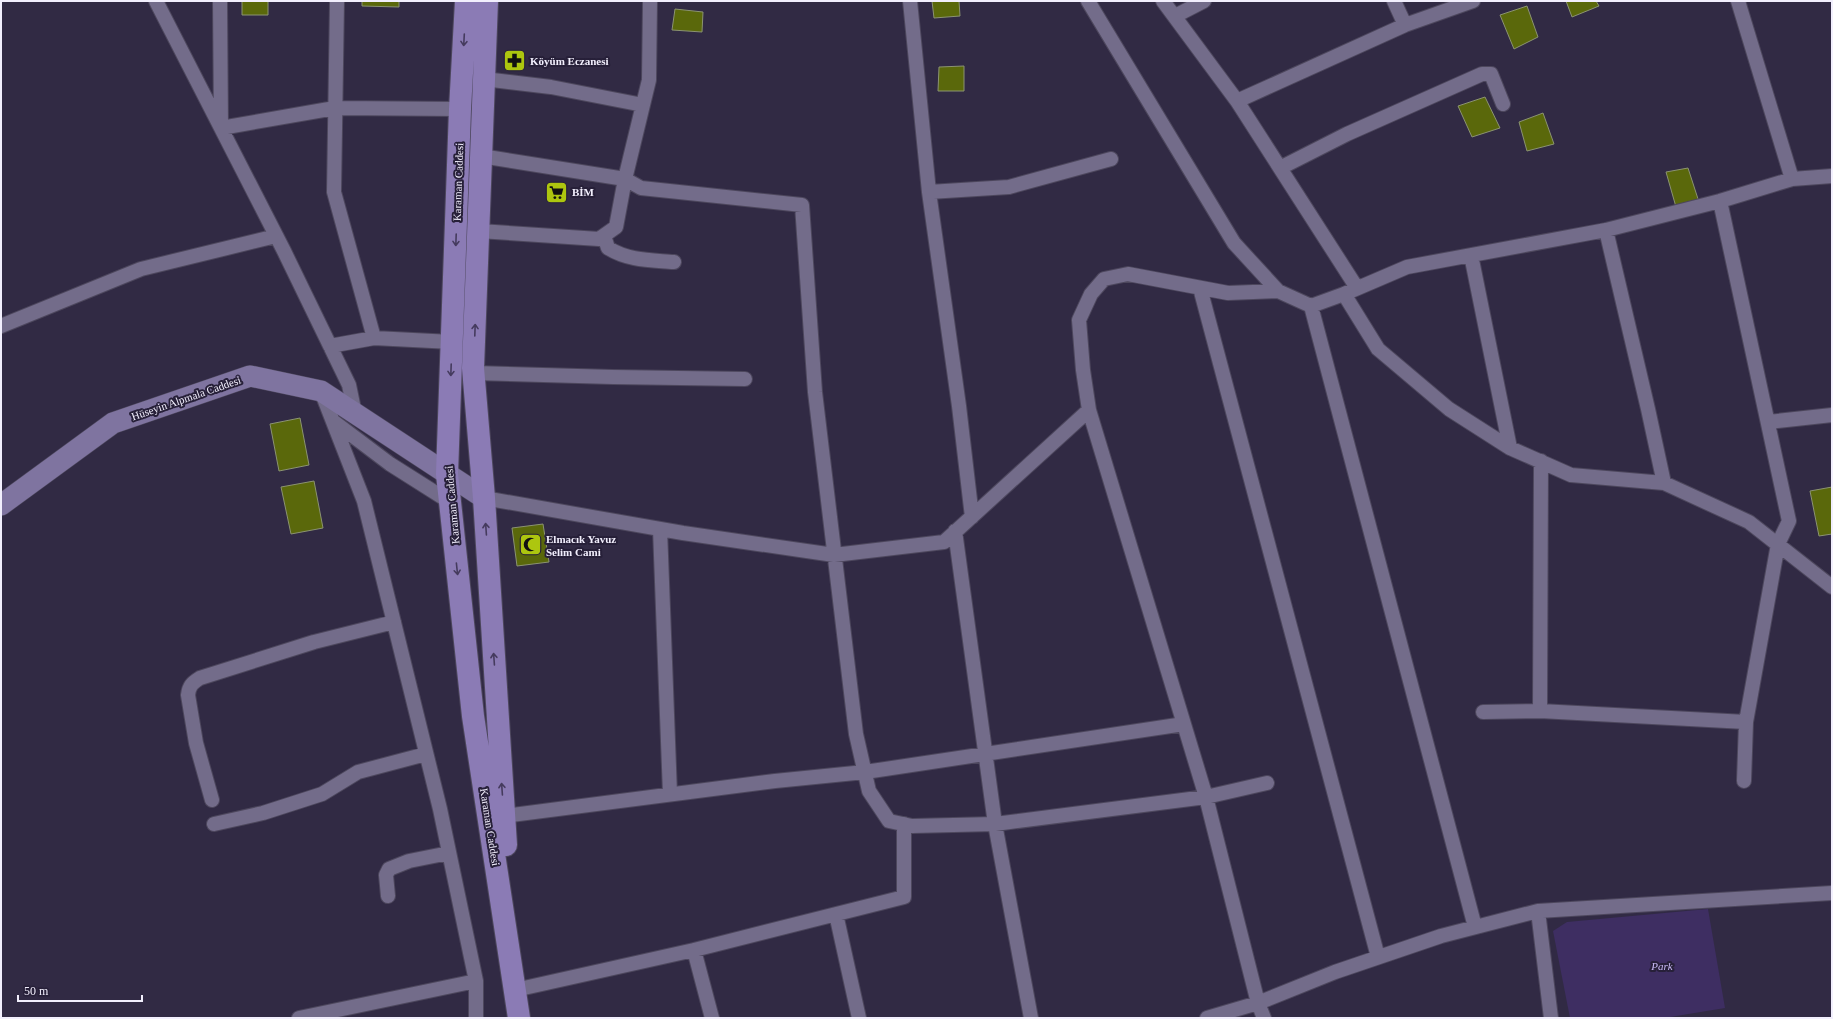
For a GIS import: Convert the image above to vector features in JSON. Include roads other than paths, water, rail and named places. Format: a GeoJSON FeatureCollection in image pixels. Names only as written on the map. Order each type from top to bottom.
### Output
{"type":"FeatureCollection","features":[{"type":"Feature","properties":{"kind":"main road","name":"Karaman Caddesi"},"geometry":{"type":"LineString","coordinates":[[466,1],[460,108],[448,474],[473,716],[520,1018]]}},
{"type":"Feature","properties":{"kind":"main road","name":"Karaman Caddesi"},"geometry":{"type":"LineString","coordinates":[[487,1],[474,373],[484,498],[514,986]]}},
{"type":"Feature","properties":{"kind":"street"},"geometry":{"type":"LineString","coordinates":[[156,1],[276,236],[349,385],[355,414]]}},
{"type":"Feature","properties":{"kind":"street"},"geometry":{"type":"LineString","coordinates":[[209,1],[220,24]]}},
{"type":"Feature","properties":{"kind":"street"},"geometry":{"type":"LineString","coordinates":[[220,1],[221,128]]}},
{"type":"Feature","properties":{"kind":"street"},"geometry":{"type":"LineString","coordinates":[[337,1],[334,192],[374,338]]}},
{"type":"Feature","properties":{"kind":"street"},"geometry":{"type":"LineString","coordinates":[[478,231],[599,239],[616,227],[624,179],[649,80],[650,1]]}},
{"type":"Feature","properties":{"kind":"street"},"geometry":{"type":"LineString","coordinates":[[910,1],[929,192],[959,406],[972,517]]}},
{"type":"Feature","properties":{"kind":"street"},"geometry":{"type":"LineString","coordinates":[[1088,1],[1234,243],[1278,291],[1311,306],[1344,294],[1407,267],[1606,230],[1720,201],[1792,180],[1832,176]]}},
{"type":"Feature","properties":{"kind":"street"},"geometry":{"type":"LineString","coordinates":[[1163,1],[1237,101],[1357,288]]}},
{"type":"Feature","properties":{"kind":"street"},"geometry":{"type":"LineString","coordinates":[[1174,16],[1204,1]]}},
{"type":"Feature","properties":{"kind":"street"},"geometry":{"type":"LineString","coordinates":[[1394,1],[1405,25]]}},
{"type":"Feature","properties":{"kind":"street"},"geometry":{"type":"LineString","coordinates":[[1237,101],[1405,25],[1473,1]]}},
{"type":"Feature","properties":{"kind":"street"},"geometry":{"type":"LineString","coordinates":[[1738,1],[1792,180]]}},
{"type":"Feature","properties":{"kind":"street"},"geometry":{"type":"LineString","coordinates":[[1280,168],[1347,134],[1482,74],[1491,74],[1503,104]]}},
{"type":"Feature","properties":{"kind":"street"},"geometry":{"type":"LineString","coordinates":[[484,79],[551,87],[643,105]]}},
{"type":"Feature","properties":{"kind":"street"},"geometry":{"type":"LineString","coordinates":[[221,128],[335,108],[460,108]]}},
{"type":"Feature","properties":{"kind":"street"},"geometry":{"type":"LineString","coordinates":[[481,156],[624,179],[641,188],[802,205],[815,392],[856,734],[869,792],[889,821],[912,826],[994,824],[1206,797],[1267,783]]}},
{"type":"Feature","properties":{"kind":"street"},"geometry":{"type":"LineString","coordinates":[[929,192],[1009,187],[1111,159]]}},
{"type":"Feature","properties":{"kind":"street"},"geometry":{"type":"LineString","coordinates":[[1720,201],[1789,521],[1778,544],[1746,722],[1744,781]]}},
{"type":"Feature","properties":{"kind":"street"},"geometry":{"type":"LineString","coordinates":[[1606,230],[1664,483]]}},
{"type":"Feature","properties":{"kind":"street"},"geometry":{"type":"LineString","coordinates":[[1,326],[140,269],[276,236]]}},
{"type":"Feature","properties":{"kind":"street"},"geometry":{"type":"LineString","coordinates":[[604,236],[608,248],[620,255],[630,258],[674,262]]}},
{"type":"Feature","properties":{"kind":"street"},"geometry":{"type":"LineString","coordinates":[[1471,255],[1510,448]]}},
{"type":"Feature","properties":{"kind":"street"},"geometry":{"type":"LineString","coordinates":[[1264,1018],[1258,1004],[1206,797],[1089,410],[1083,370],[1079,320],[1091,294],[1104,278],[1128,274],[1228,293],[1278,291]]}},
{"type":"Feature","properties":{"kind":"street"},"geometry":{"type":"LineString","coordinates":[[1200,288],[1378,957]]}},
{"type":"Feature","properties":{"kind":"street"},"geometry":{"type":"LineString","coordinates":[[1344,294],[1378,349],[1449,410],[1510,448],[1571,475],[1664,483],[1749,522],[1832,587]]}},
{"type":"Feature","properties":{"kind":"street"},"geometry":{"type":"LineString","coordinates":[[1311,306],[1475,927]]}},
{"type":"Feature","properties":{"kind":"street"},"geometry":{"type":"LineString","coordinates":[[330,346],[374,338],[452,342]]}},
{"type":"Feature","properties":{"kind":"street"},"geometry":{"type":"LineString","coordinates":[[474,373],[613,378],[744,379]]}},
{"type":"Feature","properties":{"kind":"street","name":"Hüseyin Alpmala Caddesi"},"geometry":{"type":"LineString","coordinates":[[1,505],[113,423],[250,376],[321,391],[484,498]]}},
{"type":"Feature","properties":{"kind":"street"},"geometry":{"type":"LineString","coordinates":[[321,391],[364,501],[394,622],[450,853],[476,982],[476,1018]]}},
{"type":"Feature","properties":{"kind":"street"},"geometry":{"type":"LineString","coordinates":[[484,498],[660,529],[834,555],[944,542],[1089,410]]}},
{"type":"Feature","properties":{"kind":"street"},"geometry":{"type":"LineString","coordinates":[[1768,422],[1832,416]]}},
{"type":"Feature","properties":{"kind":"street"},"geometry":{"type":"LineString","coordinates":[[333,421],[390,464],[450,502]]}},
{"type":"Feature","properties":{"kind":"street"},"geometry":{"type":"LineString","coordinates":[[1540,711],[1541,461]]}},
{"type":"Feature","properties":{"kind":"street"},"geometry":{"type":"LineString","coordinates":[[660,529],[670,794]]}},
{"type":"Feature","properties":{"kind":"street"},"geometry":{"type":"LineString","coordinates":[[955,531],[994,824],[1031,1018]]}},
{"type":"Feature","properties":{"kind":"street"},"geometry":{"type":"LineString","coordinates":[[212,800],[195,736],[188,695],[189,689],[193,683],[200,678],[314,642],[394,622]]}},
{"type":"Feature","properties":{"kind":"street"},"geometry":{"type":"LineString","coordinates":[[1483,712],[1540,711],[1746,722]]}},
{"type":"Feature","properties":{"kind":"street"},"geometry":{"type":"LineString","coordinates":[[504,816],[774,781],[865,772],[1184,724]]}},
{"type":"Feature","properties":{"kind":"street"},"geometry":{"type":"LineString","coordinates":[[214,824],[262,812],[322,794],[358,772],[426,754]]}},
{"type":"Feature","properties":{"kind":"street"},"geometry":{"type":"LineString","coordinates":[[514,986],[694,950],[904,897],[904,824]]}},
{"type":"Feature","properties":{"kind":"street"},"geometry":{"type":"LineString","coordinates":[[388,896],[386,875],[389,869],[409,861],[450,853]]}},
{"type":"Feature","properties":{"kind":"street"},"geometry":{"type":"LineString","coordinates":[[1207,1018],[1258,1004],[1335,972],[1440,936],[1538,911],[1832,893]]}},
{"type":"Feature","properties":{"kind":"street"},"geometry":{"type":"LineString","coordinates":[[1538,911],[1551,1018]]}},
{"type":"Feature","properties":{"kind":"street"},"geometry":{"type":"LineString","coordinates":[[836,914],[859,1018]]}},
{"type":"Feature","properties":{"kind":"street"},"geometry":{"type":"LineString","coordinates":[[694,950],[712,1018]]}},
{"type":"Feature","properties":{"kind":"street"},"geometry":{"type":"LineString","coordinates":[[299,1018],[476,982]]}},
{"type":"Feature","properties":{"kind":"place","name":"Köyüm Eczanesi"},"geometry":{"type":"Point","coordinates":[514,61]}},
{"type":"Feature","properties":{"kind":"place","name":"BİM"},"geometry":{"type":"Point","coordinates":[556,192]}},
{"type":"Feature","properties":{"kind":"place","name":"Elmacık Yavuz Selim Cami"},"geometry":{"type":"Point","coordinates":[530,545]}},
{"type":"Feature","properties":{"kind":"park label","name":"Park"},"geometry":{"type":"Point","coordinates":[1662,966]}}]}
